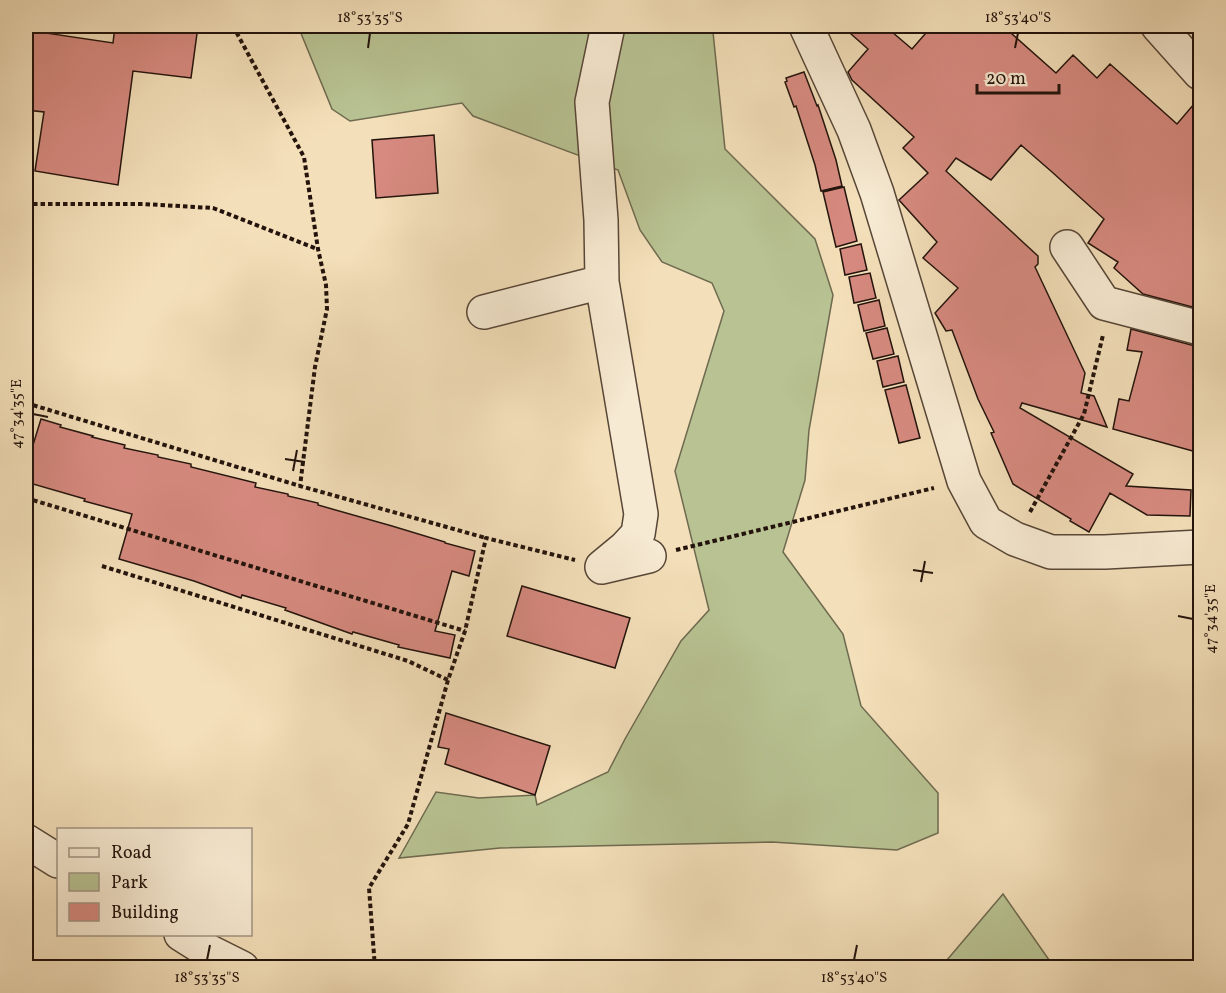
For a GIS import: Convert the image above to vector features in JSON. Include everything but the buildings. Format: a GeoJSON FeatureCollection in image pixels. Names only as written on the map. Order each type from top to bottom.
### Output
{"type":"FeatureCollection","features":[{"type":"Feature","properties":{"kind":"street"},"geometry":{"type":"LineString","coordinates":[[602,567],[638,534],[641,514],[602,282],[601,220],[592,102],[608,26]]}},
{"type":"Feature","properties":{"kind":"street"},"geometry":{"type":"LineString","coordinates":[[806,26],[854,130],[877,193],[964,481],[986,522],[1015,539],[1051,552],[1105,552],[1200,547]]}},
{"type":"Feature","properties":{"kind":"street"},"geometry":{"type":"LineString","coordinates":[[1158,26],[1200,73]]}},
{"type":"Feature","properties":{"kind":"street"},"geometry":{"type":"LineString","coordinates":[[1066,247],[1104,303],[1200,328]]}},
{"type":"Feature","properties":{"kind":"street"},"geometry":{"type":"LineString","coordinates":[[484,312],[602,282]]}},
{"type":"Feature","properties":{"kind":"street"},"geometry":{"type":"LineString","coordinates":[[602,567],[650,556]]}},
{"type":"Feature","properties":{"kind":"street"},"geometry":{"type":"LineString","coordinates":[[26,841],[57,860]]}},
{"type":"Feature","properties":{"kind":"street"},"geometry":{"type":"LineString","coordinates":[[184,936],[242,968]]}},
{"type":"Feature","properties":{"kind":"path"},"geometry":{"type":"LineString","coordinates":[[233,26],[304,157],[326,285],[327,309],[315,367],[300,486]]}},
{"type":"Feature","properties":{"kind":"path"},"geometry":{"type":"LineString","coordinates":[[26,206],[143,204],[213,208],[318,249]]}},
{"type":"Feature","properties":{"kind":"path"},"geometry":{"type":"LineString","coordinates":[[1015,539],[1084,414],[1107,318],[1104,303]]}},
{"type":"Feature","properties":{"kind":"path"},"geometry":{"type":"LineString","coordinates":[[26,403],[300,486],[486,538],[602,567]]}},
{"type":"Feature","properties":{"kind":"path"},"geometry":{"type":"LineString","coordinates":[[650,556],[964,481]]}},
{"type":"Feature","properties":{"kind":"path"},"geometry":{"type":"LineString","coordinates":[[26,498],[465,631]]}},
{"type":"Feature","properties":{"kind":"path"},"geometry":{"type":"LineString","coordinates":[[375,968],[369,888],[408,824],[448,680],[465,631],[486,538]]}},
{"type":"Feature","properties":{"kind":"path"},"geometry":{"type":"LineString","coordinates":[[102,566],[408,661],[448,680]]}},
{"type":"Feature","properties":{"kind":"green space"},"geometry":{"type":"Polygon","coordinates":[[[298,26],[717,26],[713,32],[725,149],[815,239],[833,295],[809,430],[805,480],[783,552],[843,634],[861,706],[938,793],[938,833],[897,850],[772,842],[500,848],[399,858],[436,792],[479,798],[535,795],[537,805],[608,772],[681,641],[709,610],[675,471],[724,311],[712,283],[662,262],[640,230],[618,170],[473,116],[462,103],[350,121],[332,109],[298,26]]]}},
{"type":"Feature","properties":{"kind":"green space"},"geometry":{"type":"Polygon","coordinates":[[[1003,894],[1054,967],[941,967],[1003,894]]]}}]}
